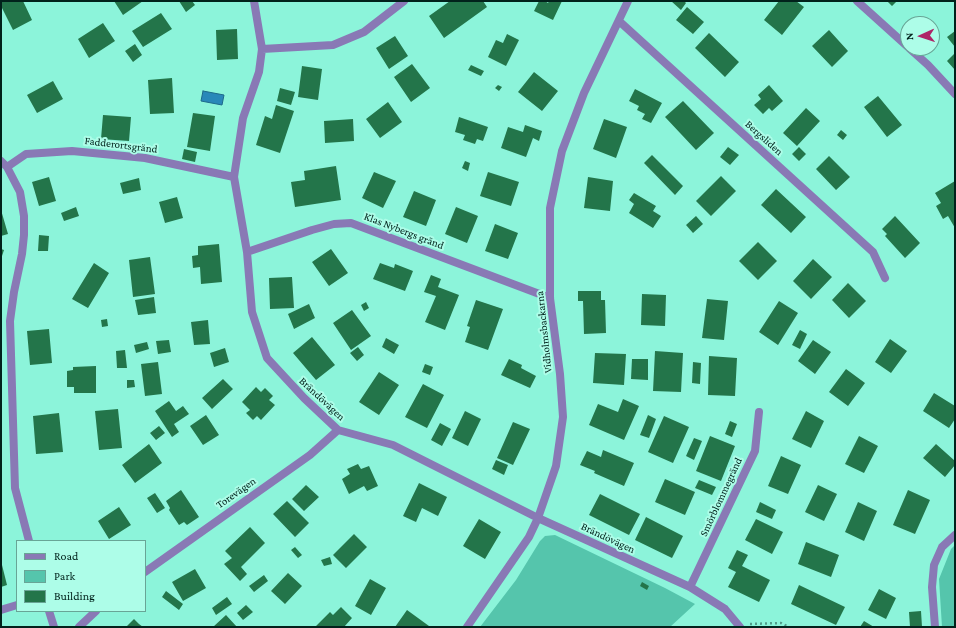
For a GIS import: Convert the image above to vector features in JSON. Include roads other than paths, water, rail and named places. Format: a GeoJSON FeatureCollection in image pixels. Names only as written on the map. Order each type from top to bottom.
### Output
{"type":"FeatureCollection","features":[{"type":"Feature","properties":{"kind":"street","name":"Brändövägen"},"geometry":{"type":"LineString","coordinates":[[254,1],[262,49],[259,72],[243,118],[234,177],[247,252],[252,312],[267,358],[304,398],[338,430],[393,445],[538,518],[690,588],[725,609],[739,626]]}},
{"type":"Feature","properties":{"kind":"street"},"geometry":{"type":"LineString","coordinates":[[262,49],[333,45],[364,32],[404,1]]}},
{"type":"Feature","properties":{"kind":"street","name":"Vidholmsbackarna"},"geometry":{"type":"LineString","coordinates":[[467,627],[530,537],[556,466],[563,417],[560,374],[550,298],[550,208],[562,151],[584,93],[628,1]]}},
{"type":"Feature","properties":{"kind":"street"},"geometry":{"type":"LineString","coordinates":[[857,1],[900,39]]}},
{"type":"Feature","properties":{"kind":"street","name":"Bergsliden"},"geometry":{"type":"LineString","coordinates":[[619,21],[874,252],[885,278]]}},
{"type":"Feature","properties":{"kind":"street"},"geometry":{"type":"LineString","coordinates":[[918,56],[955,94]]}},
{"type":"Feature","properties":{"kind":"street","name":"Fadderortsgränd"},"geometry":{"type":"LineString","coordinates":[[8,167],[26,154],[72,150],[145,158],[234,177]]}},
{"type":"Feature","properties":{"kind":"street"},"geometry":{"type":"LineString","coordinates":[[1,160],[8,167],[20,192],[24,216],[22,254],[10,321],[15,488],[29,540]]}},
{"type":"Feature","properties":{"kind":"street","name":"Klas Nybergs gränd"},"geometry":{"type":"LineString","coordinates":[[247,252],[334,224],[351,224],[550,298]]}},
{"type":"Feature","properties":{"kind":"street","name":"Smörblommegränd"},"geometry":{"type":"LineString","coordinates":[[690,588],[755,451],[760,412]]}},
{"type":"Feature","properties":{"kind":"street","name":"Torevägen"},"geometry":{"type":"LineString","coordinates":[[146,571],[310,455],[338,430]]}},
{"type":"Feature","properties":{"kind":"street"},"geometry":{"type":"LineString","coordinates":[[935,627],[932,587],[934,565],[942,547],[955,534]]}},
{"type":"Feature","properties":{"kind":"street"},"geometry":{"type":"LineString","coordinates":[[1,610],[16,605]]}},
{"type":"Feature","properties":{"kind":"street"},"geometry":{"type":"LineString","coordinates":[[49,612],[54,627]]}},
{"type":"Feature","properties":{"kind":"street"},"geometry":{"type":"LineString","coordinates":[[79,627],[95,612]]}},
{"type":"Feature","properties":{"kind":"water"},"geometry":{"type":"Polygon","coordinates":[[[203,91],[224,95],[222,105],[201,101],[203,91]]]}}]}
